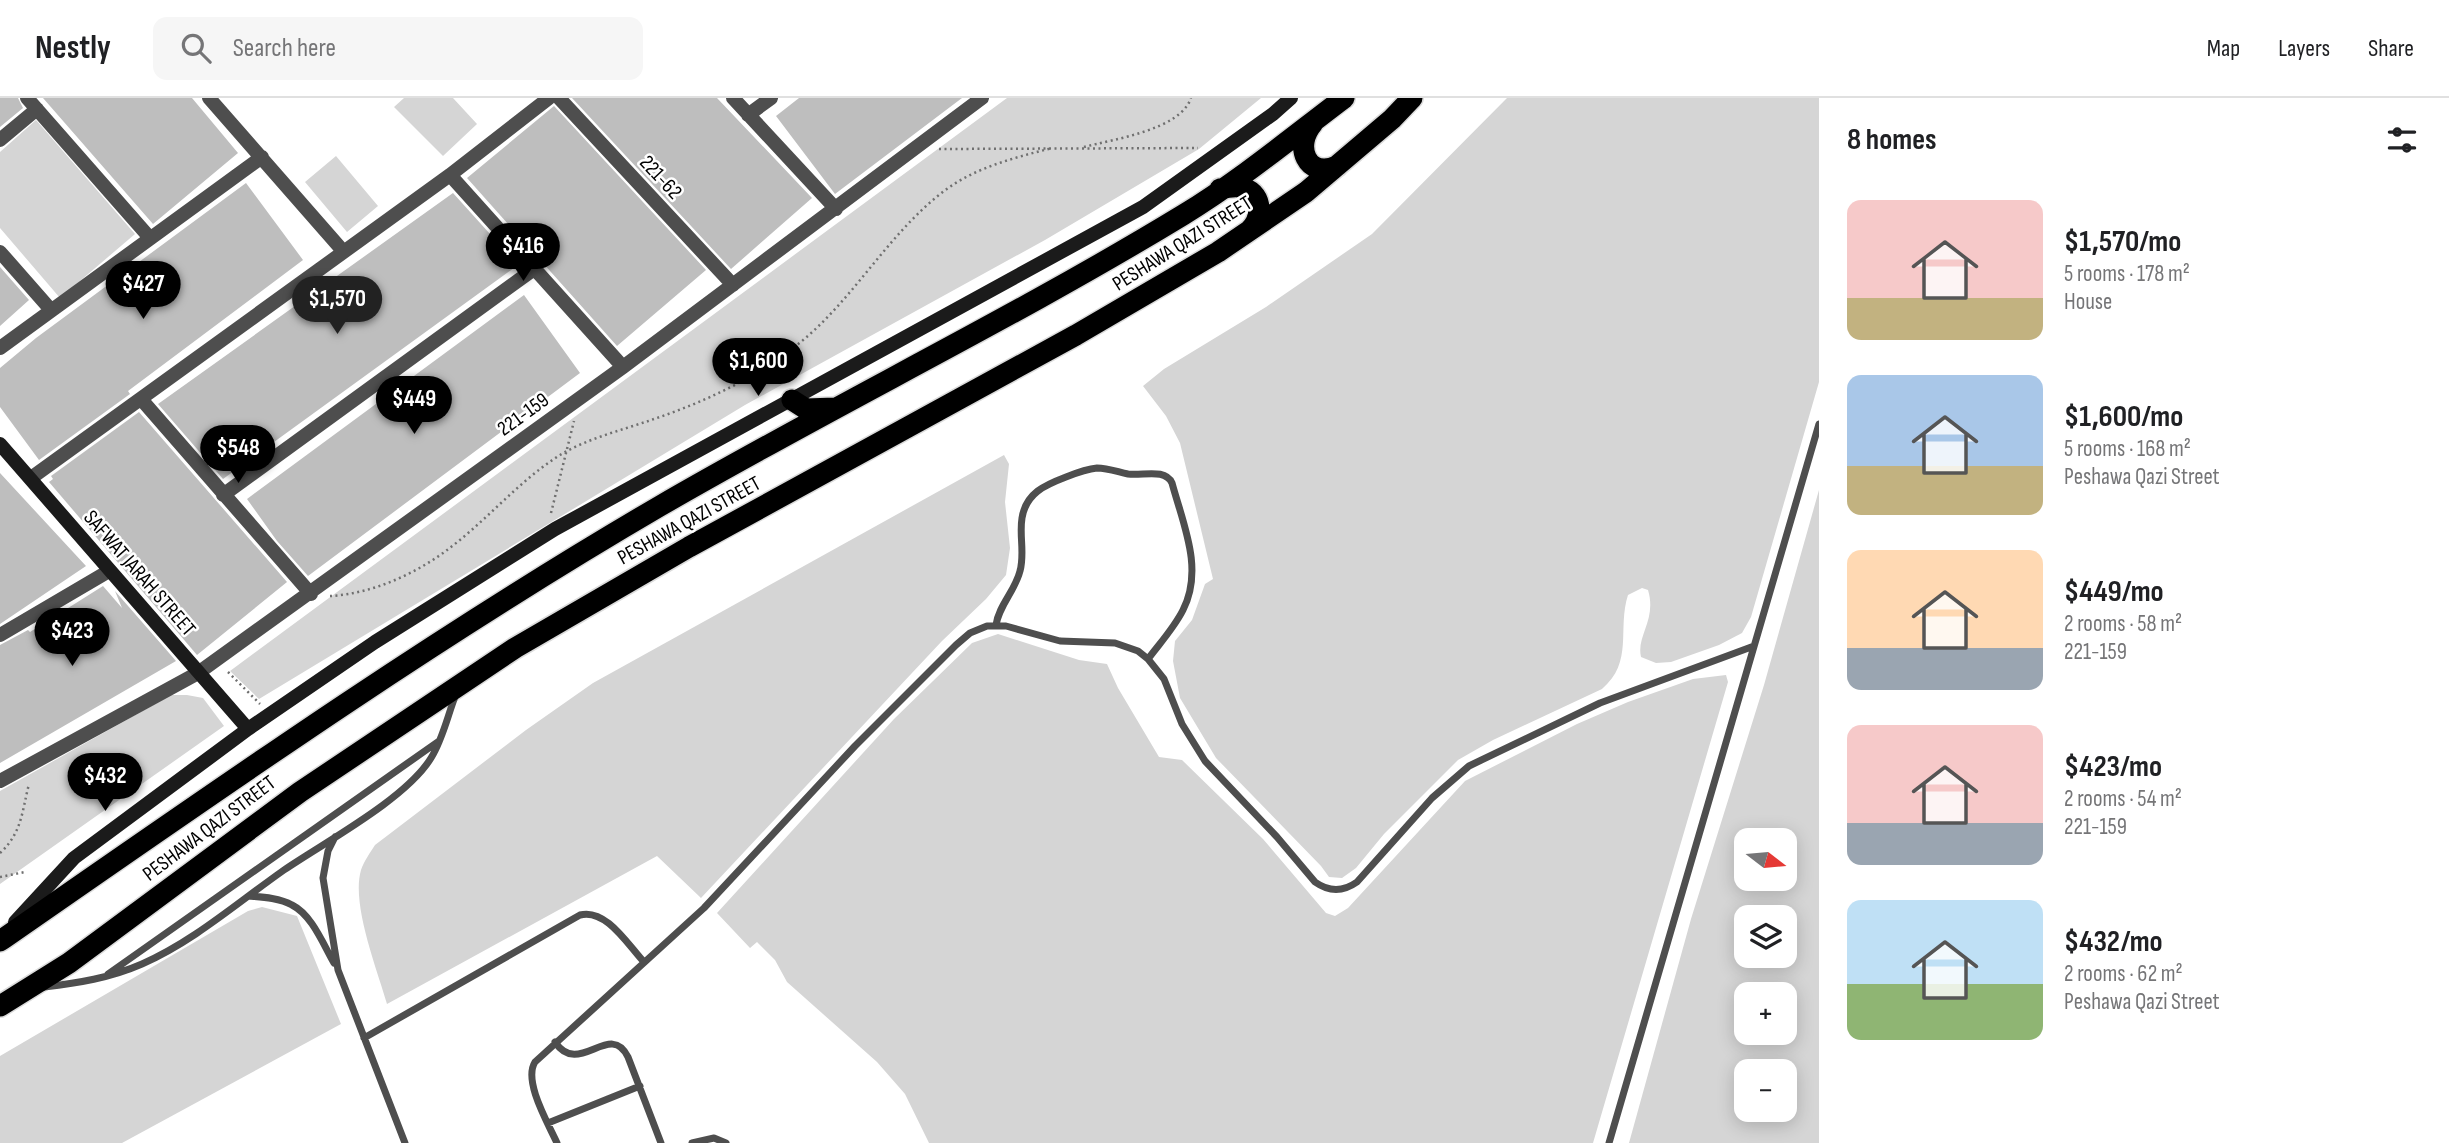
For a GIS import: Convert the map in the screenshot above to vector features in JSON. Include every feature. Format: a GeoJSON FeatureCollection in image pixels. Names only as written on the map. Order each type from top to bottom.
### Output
{"type":"FeatureCollection","features":[{"type":"Feature","properties":{"kind":"highway","name":"PESHAWA QAZI STREET"},"geometry":{"type":"LineString","coordinates":[[0,940],[272,752],[496,606],[662,505],[1057,289],[1186,213],[1344,98]]}},
{"type":"Feature","properties":{"kind":"highway","name":"PESHAWA QAZI STREET"},"geometry":{"type":"LineString","coordinates":[[0,1008],[22,990],[69,963],[300,792],[515,648],[689,547],[1076,335],[1218,252],[1306,192],[1392,119],[1412,98]]}},
{"type":"Feature","properties":{"kind":"highway"},"geometry":{"type":"LineString","coordinates":[[1319,117],[1306,132],[1303,140],[1305,156],[1317,167],[1325,169],[1337,166]]}},
{"type":"Feature","properties":{"kind":"highway"},"geometry":{"type":"LineString","coordinates":[[1220,189],[1243,187],[1255,196],[1260,211],[1259,219],[1248,232]]}},
{"type":"Feature","properties":{"kind":"highway"},"geometry":{"type":"LineString","coordinates":[[792,400],[806,410],[840,408]]}},
{"type":"Feature","properties":{"kind":"main road"},"geometry":{"type":"LineString","coordinates":[[0,940],[74,858],[248,729],[374,642],[555,529],[1143,207],[1273,114],[1291,98]]}},
{"type":"Feature","properties":{"kind":"main road","name":"SAFWAT JARAH STREET"},"geometry":{"type":"LineString","coordinates":[[0,444],[248,729]]}},
{"type":"Feature","properties":{"kind":"street"},"geometry":{"type":"LineString","coordinates":[[209,98],[343,251]]}},
{"type":"Feature","properties":{"kind":"street"},"geometry":{"type":"LineString","coordinates":[[32,478],[450,175],[549,98]]}},
{"type":"Feature","properties":{"kind":"street","name":"221-62"},"geometry":{"type":"LineString","coordinates":[[559,98],[733,285]]}},
{"type":"Feature","properties":{"kind":"street"},"geometry":{"type":"LineString","coordinates":[[733,98],[836,209]]}},
{"type":"Feature","properties":{"kind":"street"},"geometry":{"type":"LineString","coordinates":[[748,115],[771,98]]}},
{"type":"Feature","properties":{"kind":"street","name":"221-159"},"geometry":{"type":"LineString","coordinates":[[0,781],[198,673],[316,595],[982,98]]}},
{"type":"Feature","properties":{"kind":"street"},"geometry":{"type":"LineString","coordinates":[[0,140],[32,104],[150,238]]}},
{"type":"Feature","properties":{"kind":"street"},"geometry":{"type":"LineString","coordinates":[[0,348],[262,157]]}},
{"type":"Feature","properties":{"kind":"street"},"geometry":{"type":"LineString","coordinates":[[450,175],[623,367]]}},
{"type":"Feature","properties":{"kind":"street"},"geometry":{"type":"LineString","coordinates":[[0,252],[51,310]]}},
{"type":"Feature","properties":{"kind":"street"},"geometry":{"type":"LineString","coordinates":[[223,495],[534,268]]}},
{"type":"Feature","properties":{"kind":"street"},"geometry":{"type":"LineString","coordinates":[[141,399],[223,495],[316,595]]}},
{"type":"Feature","properties":{"kind":"street"},"geometry":{"type":"LineString","coordinates":[[0,635],[109,571]]}},
{"type":"Feature","properties":{"kind":"lane"},"geometry":{"type":"LineString","coordinates":[[1609,1143],[1819,424]]}},
{"type":"Feature","properties":{"kind":"lane"},"geometry":{"type":"LineString","coordinates":[[996,625],[1021,569],[1022,516],[1030,498],[1037,491],[1046,485],[1093,468],[1130,474],[1163,474],[1172,483],[1191,553],[1192,578],[1182,613],[1148,659]]}},
{"type":"Feature","properties":{"kind":"lane"},"geometry":{"type":"LineString","coordinates":[[557,1143],[532,1084],[530,1073],[535,1062],[704,908],[855,746],[956,645],[978,628],[996,625],[1060,641],[1115,643],[1138,651],[1164,679],[1173,705],[1193,743],[1213,770],[1277,837],[1315,882],[1321,887],[1338,890],[1357,882],[1443,786],[1485,757],[1600,702],[1754,646]]}},
{"type":"Feature","properties":{"kind":"lane"},"geometry":{"type":"LineString","coordinates":[[22,990],[102,978],[141,964],[181,944],[380,806],[415,778],[432,758],[459,686]]}},
{"type":"Feature","properties":{"kind":"lane"},"geometry":{"type":"LineString","coordinates":[[102,978],[439,741]]}},
{"type":"Feature","properties":{"kind":"lane"},"geometry":{"type":"LineString","coordinates":[[335,836],[328,851],[323,878],[338,970]]}},
{"type":"Feature","properties":{"kind":"lane"},"geometry":{"type":"LineString","coordinates":[[249,896],[292,904],[308,919],[338,970],[405,1143]]}},
{"type":"Feature","properties":{"kind":"lane"},"geometry":{"type":"LineString","coordinates":[[364,1038],[580,915],[592,913],[602,917],[644,962]]}},
{"type":"Feature","properties":{"kind":"lane"},"geometry":{"type":"LineString","coordinates":[[555,1042],[559,1049],[571,1055],[606,1044],[617,1045],[626,1052],[662,1143]]}},
{"type":"Feature","properties":{"kind":"lane"},"geometry":{"type":"LineString","coordinates":[[548,1123],[640,1086]]}},
{"type":"Feature","properties":{"kind":"lane"},"geometry":{"type":"LineString","coordinates":[[692,1143],[714,1138],[726,1143]]}},
{"type":"Feature","properties":{"kind":"path"},"geometry":{"type":"LineString","coordinates":[[1080,148],[1162,126],[1188,108],[1191,98]]}},
{"type":"Feature","properties":{"kind":"path"},"geometry":{"type":"LineString","coordinates":[[316,595],[341,596],[368,590],[422,566],[450,549],[533,474],[576,446],[686,408],[747,380],[803,340],[944,191],[978,170],[1052,148]]}},
{"type":"Feature","properties":{"kind":"path"},"geometry":{"type":"LineString","coordinates":[[928,149],[1208,148]]}},
{"type":"Feature","properties":{"kind":"path"},"geometry":{"type":"LineString","coordinates":[[550,517],[575,418]]}},
{"type":"Feature","properties":{"kind":"path"},"geometry":{"type":"LineString","coordinates":[[225,670],[261,706]]}},
{"type":"Feature","properties":{"kind":"path"},"geometry":{"type":"LineString","coordinates":[[0,853],[12,842],[18,828],[30,778]]}},
{"type":"Feature","properties":{"kind":"path"},"geometry":{"type":"LineString","coordinates":[[0,877],[24,872]]}},
{"type":"Feature","properties":{"kind":"shaded area"},"geometry":{"type":"Polygon","coordinates":[[[404,98],[453,98],[477,124],[443,156],[394,107],[404,98]]]}},
{"type":"Feature","properties":{"kind":"shaded area"},"geometry":{"type":"Polygon","coordinates":[[[1007,98],[1261,98],[1199,149],[1045,240],[745,405],[259,699],[230,671],[1007,98]]]}},
{"type":"Feature","properties":{"kind":"shaded area"},"geometry":{"type":"Polygon","coordinates":[[[1507,98],[1819,98],[1819,382],[1751,617],[1742,633],[1719,645],[1671,662],[1656,663],[1641,657],[1640,649],[1650,610],[1648,590],[1642,588],[1628,595],[1618,668],[1602,689],[1493,740],[1458,760],[1384,834],[1356,868],[1342,878],[1329,877],[1216,758],[1180,698],[1173,661],[1175,641],[1192,620],[1205,584],[1213,579],[1180,443],[1166,416],[1143,386],[1164,369],[1266,307],[1372,234],[1507,98]]]}},
{"type":"Feature","properties":{"kind":"shaded area"},"geometry":{"type":"Polygon","coordinates":[[[36,120],[135,234],[60,298],[0,228],[0,152],[36,120]]]}},
{"type":"Feature","properties":{"kind":"shaded area"},"geometry":{"type":"Polygon","coordinates":[[[336,156],[378,206],[347,232],[305,182],[336,156]]]}},
{"type":"Feature","properties":{"kind":"shaded area"},"geometry":{"type":"Polygon","coordinates":[[[1004,455],[1009,464],[1005,502],[1010,548],[1006,575],[701,898],[657,856],[387,1004],[366,937],[359,900],[361,870],[375,845],[526,730],[593,683],[1004,455]]]}},
{"type":"Feature","properties":{"kind":"shaded area"},"geometry":{"type":"Polygon","coordinates":[[[1819,490],[1819,1143],[1629,1143],[1691,919],[1764,685],[1819,490]]]}},
{"type":"Feature","properties":{"kind":"shaded area"},"geometry":{"type":"Polygon","coordinates":[[[998,634],[1079,660],[1107,664],[1118,688],[1159,757],[1182,760],[1263,839],[1326,913],[1335,916],[1348,908],[1465,781],[1577,724],[1628,702],[1693,679],[1726,675],[1728,682],[1593,1143],[929,1143],[905,1094],[877,1062],[787,982],[775,960],[757,942],[750,948],[717,913],[894,719],[972,643],[998,634]]]}},
{"type":"Feature","properties":{"kind":"shaded area"},"geometry":{"type":"Polygon","coordinates":[[[171,695],[203,698],[224,726],[0,884],[0,791],[171,695]]]}},
{"type":"Feature","properties":{"kind":"shaded area"},"geometry":{"type":"Polygon","coordinates":[[[262,907],[297,916],[341,1024],[122,1143],[0,1143],[0,1056],[248,911],[262,907]]]}},
{"type":"Feature","properties":{"kind":"building"},"geometry":{"type":"Polygon","coordinates":[[[0,98],[18,98],[23,108],[0,127],[0,98]]]}},
{"type":"Feature","properties":{"kind":"building"},"geometry":{"type":"Polygon","coordinates":[[[43,98],[192,98],[238,153],[153,224],[43,98]]]}},
{"type":"Feature","properties":{"kind":"building"},"geometry":{"type":"Polygon","coordinates":[[[572,98],[717,98],[812,198],[731,269],[572,98]]]}},
{"type":"Feature","properties":{"kind":"building"},"geometry":{"type":"Polygon","coordinates":[[[799,98],[962,98],[835,194],[776,116],[799,98]]]}},
{"type":"Feature","properties":{"kind":"building"},"geometry":{"type":"Polygon","coordinates":[[[554,106],[706,270],[617,346],[467,178],[554,106]]]}},
{"type":"Feature","properties":{"kind":"building"},"geometry":{"type":"Polygon","coordinates":[[[246,183],[303,260],[128,391],[130,394],[39,460],[0,407],[0,368],[36,338],[246,183]]]}},
{"type":"Feature","properties":{"kind":"building"},"geometry":{"type":"Polygon","coordinates":[[[453,193],[518,265],[223,479],[158,404],[453,193]]]}},
{"type":"Feature","properties":{"kind":"building"},"geometry":{"type":"Polygon","coordinates":[[[0,267],[29,300],[0,326],[0,267]]]}},
{"type":"Feature","properties":{"kind":"building"},"geometry":{"type":"Polygon","coordinates":[[[524,295],[580,373],[308,576],[277,541],[247,499],[524,295]]]}},
{"type":"Feature","properties":{"kind":"building"},"geometry":{"type":"Polygon","coordinates":[[[139,412],[287,582],[197,655],[49,482],[53,479],[51,476],[139,412]]]}},
{"type":"Feature","properties":{"kind":"building"},"geometry":{"type":"Polygon","coordinates":[[[0,473],[86,566],[0,624],[0,473]]]}},
{"type":"Feature","properties":{"kind":"building"},"geometry":{"type":"Polygon","coordinates":[[[103,586],[122,608],[115,591],[176,661],[0,763],[0,645],[28,630],[30,632],[103,586]]]}}]}
